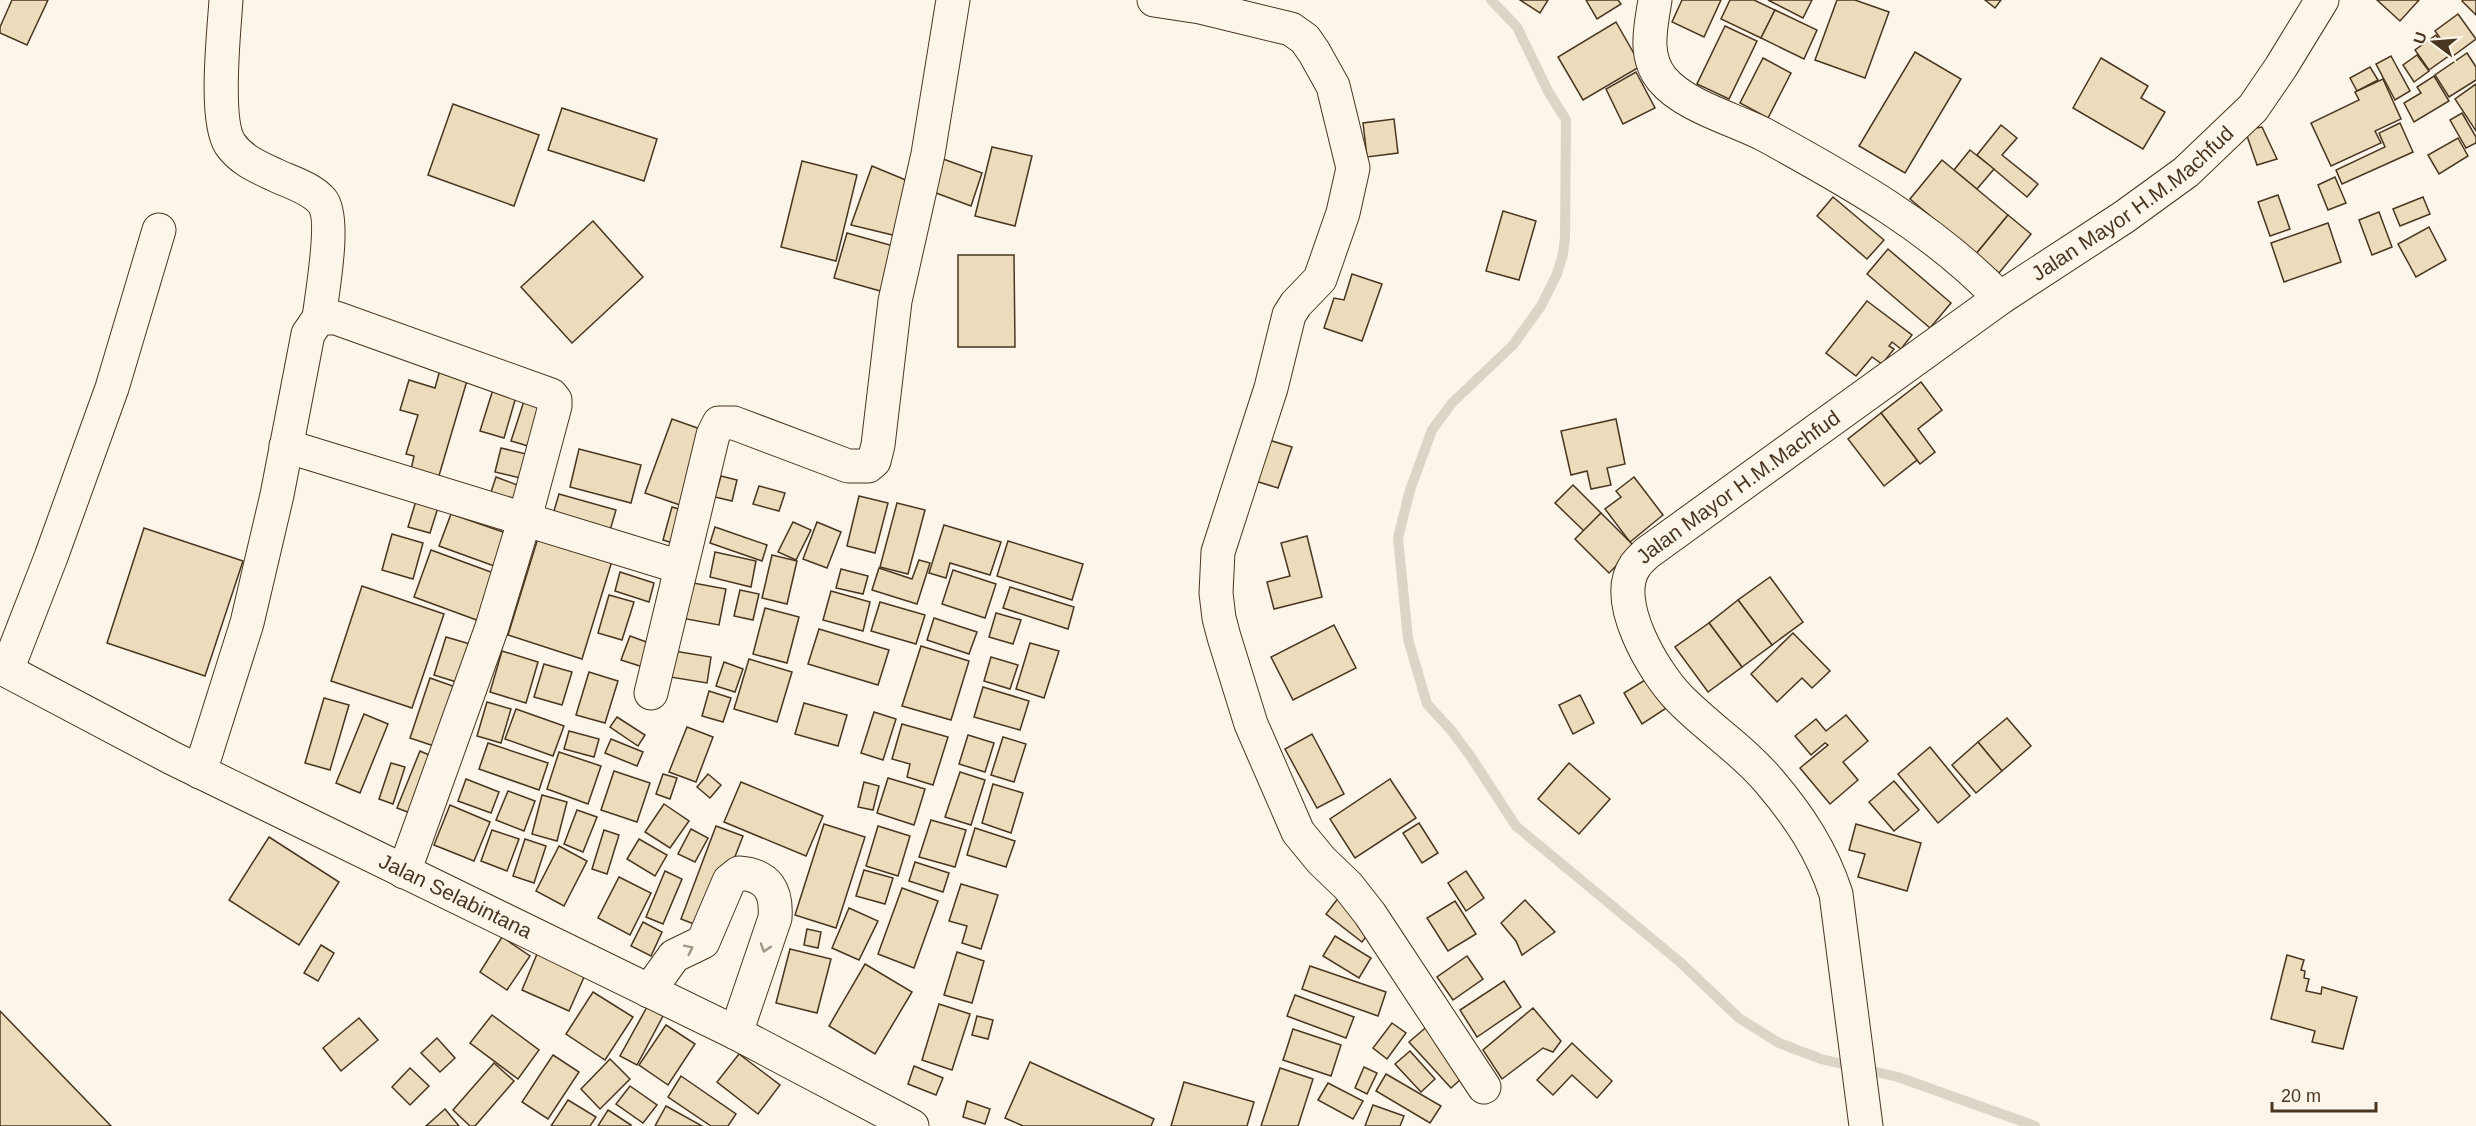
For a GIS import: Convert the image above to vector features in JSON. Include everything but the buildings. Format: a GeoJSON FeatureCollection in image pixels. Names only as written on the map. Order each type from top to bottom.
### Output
{"type":"FeatureCollection","features":[{"type":"Feature","properties":{"kind":"street"},"geometry":{"type":"LineString","coordinates":[[200,772],[247,623],[308,334],[319,318],[329,234],[324,203],[313,193],[241,157],[226,135],[222,112],[226,0]]}},
{"type":"Feature","properties":{"kind":"street"},"geometry":{"type":"LineString","coordinates":[[651,693],[713,435],[719,423],[734,423],[848,466],[868,466],[874,461],[878,446],[895,301],[928,154],[953,0]]}},
{"type":"Feature","properties":{"kind":"street"},"geometry":{"type":"LineString","coordinates":[[1154,0],[1291,29],[1305,39],[1333,86],[1353,168],[1344,213],[1320,279],[1296,304],[1289,315],[1270,388],[1218,552],[1215,578],[1219,618],[1251,724],[1298,832],[1321,860],[1348,886],[1370,914],[1484,1087]]}},
{"type":"Feature","properties":{"kind":"street"},"geometry":{"type":"LineString","coordinates":[[1655,0],[1649,41],[1651,59],[1662,79],[1682,96],[1784,145],[1903,216],[1974,271],[2000,298]]}},
{"type":"Feature","properties":{"kind":"street","name":"Jalan Mayor H.M.Machfud"},"geometry":{"type":"LineString","coordinates":[[1866,1126],[1836,894],[1825,862],[1809,833],[1768,779],[1677,696],[1643,646],[1630,618],[1629,588],[1634,567],[1647,553],[2000,298],[2124,217],[2186,172],[2253,108],[2322,0]]}},
{"type":"Feature","properties":{"kind":"street"},"geometry":{"type":"LineString","coordinates":[[3,668],[51,557],[112,388],[159,230]]}},
{"type":"Feature","properties":{"kind":"street"},"geometry":{"type":"LineString","coordinates":[[319,318],[336,318],[553,397],[555,406],[525,518],[492,627],[404,872]]}},
{"type":"Feature","properties":{"kind":"street"},"geometry":{"type":"LineString","coordinates":[[286,446],[680,567]]}},
{"type":"Feature","properties":{"kind":"street","name":"Jalan Selabintana"},"geometry":{"type":"LineString","coordinates":[[3,668],[200,772],[736,1033],[912,1126]]}},
{"type":"Feature","properties":{"kind":"street"},"geometry":{"type":"LineString","coordinates":[[649,991],[674,956],[704,942],[729,881],[739,873],[762,879],[771,888],[776,900],[776,918],[736,1033]]}},
{"type":"Feature","properties":{"kind":"waterway"},"geometry":{"type":"LineString","coordinates":[[1491,0],[1517,27],[1548,91],[1566,120],[1565,237],[1557,274],[1541,306],[1513,345],[1452,403],[1432,430],[1410,490],[1398,538],[1408,639],[1427,704],[1451,730],[1471,757],[1516,826],[1680,962],[1739,1018],[1779,1043],[1821,1059],[1898,1077],[2035,1126]]}}]}
